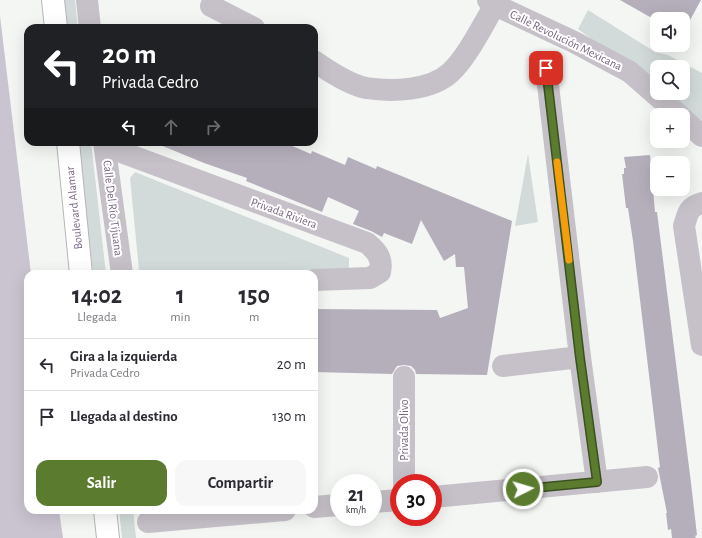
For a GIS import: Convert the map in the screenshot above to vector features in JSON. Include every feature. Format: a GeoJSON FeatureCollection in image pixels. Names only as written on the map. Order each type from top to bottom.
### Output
{"type":"FeatureCollection","features":[{"type":"Feature","properties":{"kind":"highway"},"geometry":{"type":"LineString","coordinates":[[53,0],[56,24]]}},
{"type":"Feature","properties":{"kind":"highway","name":"Boulevard Alamar"},"geometry":{"type":"LineString","coordinates":[[68,146],[81,270]]}},
{"type":"Feature","properties":{"kind":"highway"},"geometry":{"type":"LineString","coordinates":[[105,514],[108,538]]}},
{"type":"Feature","properties":{"kind":"street"},"geometry":{"type":"LineString","coordinates":[[87,0],[90,24]]}},
{"type":"Feature","properties":{"kind":"street"},"geometry":{"type":"LineString","coordinates":[[318,63],[335,74],[365,88],[400,90],[428,86],[451,72],[462,60],[491,3]]}},
{"type":"Feature","properties":{"kind":"street","name":"Calle Revolución Mexicana"},"geometry":{"type":"LineString","coordinates":[[491,3],[574,42],[630,72],[671,108]]}},
{"type":"Feature","properties":{"kind":"street"},"geometry":{"type":"LineString","coordinates":[[211,6],[246,24]]}},
{"type":"Feature","properties":{"kind":"street"},"geometry":{"type":"LineString","coordinates":[[546,68],[580,358],[597,482]]}},
{"type":"Feature","properties":{"kind":"street"},"geometry":{"type":"LineString","coordinates":[[690,125],[702,136]]}},
{"type":"Feature","properties":{"kind":"street","name":"Calle Del Río Tijuana"},"geometry":{"type":"LineString","coordinates":[[105,146],[121,270]]}},
{"type":"Feature","properties":{"kind":"street","name":"Privada Riviera"},"geometry":{"type":"LineString","coordinates":[[110,146],[367,244],[375,250],[382,265],[380,272],[370,278],[318,280]]}},
{"type":"Feature","properties":{"kind":"street"},"geometry":{"type":"LineString","coordinates":[[702,203],[694,206],[688,211],[684,226],[702,345]]}},
{"type":"Feature","properties":{"kind":"street"},"geometry":{"type":"LineString","coordinates":[[503,366],[580,358]]}},
{"type":"Feature","properties":{"kind":"street","name":"Privada Olivo"},"geometry":{"type":"LineString","coordinates":[[404,377],[404,474]]}},
{"type":"Feature","properties":{"kind":"street"},"geometry":{"type":"LineString","coordinates":[[442,496],[647,477]]}},
{"type":"Feature","properties":{"kind":"street"},"geometry":{"type":"LineString","coordinates":[[318,507],[330,506]]}},
{"type":"Feature","properties":{"kind":"street"},"geometry":{"type":"LineString","coordinates":[[148,523],[239,514]]}},
{"type":"Feature","properties":{"kind":"shaded area"},"geometry":{"type":"Polygon","coordinates":[[[63,0],[75,0],[78,24],[66,24],[63,0]]]}},
{"type":"Feature","properties":{"kind":"shaded area"},"geometry":{"type":"Polygon","coordinates":[[[588,10],[650,49],[650,52],[668,55],[677,60],[650,60],[650,83],[578,29],[588,10]]]}},
{"type":"Feature","properties":{"kind":"shaded area"},"geometry":{"type":"Polygon","coordinates":[[[0,16],[31,270],[24,270],[24,514],[60,514],[63,538],[0,538],[0,16]]]}},
{"type":"Feature","properties":{"kind":"shaded area"},"geometry":{"type":"Polygon","coordinates":[[[690,67],[702,73],[702,121],[690,112],[690,108],[684,108],[674,100],[690,100],[690,67]]]}},
{"type":"Feature","properties":{"kind":"shaded area"},"geometry":{"type":"Polygon","coordinates":[[[79,146],[91,146],[106,270],[93,270],[79,146]]]}},
{"type":"Feature","properties":{"kind":"shaded area"},"geometry":{"type":"Polygon","coordinates":[[[528,154],[538,222],[515,226],[528,154]]]}},
{"type":"Feature","properties":{"kind":"shaded area"},"geometry":{"type":"Polygon","coordinates":[[[135,172],[349,258],[349,270],[139,270],[130,178],[135,172]]]}},
{"type":"Feature","properties":{"kind":"shaded area"},"geometry":{"type":"Polygon","coordinates":[[[119,514],[133,514],[136,538],[122,538],[119,514]]]}},
{"type":"Feature","properties":{"kind":"building"},"geometry":{"type":"Polygon","coordinates":[[[620,0],[701,0],[690,20],[690,12],[650,12],[650,17],[620,0]]]}},
{"type":"Feature","properties":{"kind":"building"},"geometry":{"type":"Polygon","coordinates":[[[163,146],[292,146],[311,154],[312,151],[345,165],[348,157],[376,169],[377,166],[512,221],[487,375],[416,374],[415,370],[411,366],[404,365],[397,366],[392,374],[318,372],[318,309],[437,310],[440,318],[468,308],[464,267],[456,267],[455,254],[444,261],[421,220],[412,244],[384,233],[382,237],[353,224],[359,211],[328,197],[322,212],[246,181],[247,178],[204,163],[163,146]]]}},
{"type":"Feature","properties":{"kind":"building"},"geometry":{"type":"Polygon","coordinates":[[[650,155],[650,196],[654,196],[655,212],[657,212],[691,483],[697,535],[695,536],[696,538],[672,538],[671,529],[668,530],[667,513],[658,468],[660,467],[633,241],[628,208],[626,208],[622,174],[624,174],[624,168],[626,168],[624,157],[650,155]]]}},
{"type":"Feature","properties":{"kind":"slow traffic"},"geometry":{"type":"LineString","coordinates":[[557,162],[569,260]]}},
{"type":"Feature","properties":{"kind":"route"},"geometry":{"type":"LineString","coordinates":[[523,489],[597,482],[580,358],[546,68]]}}]}
